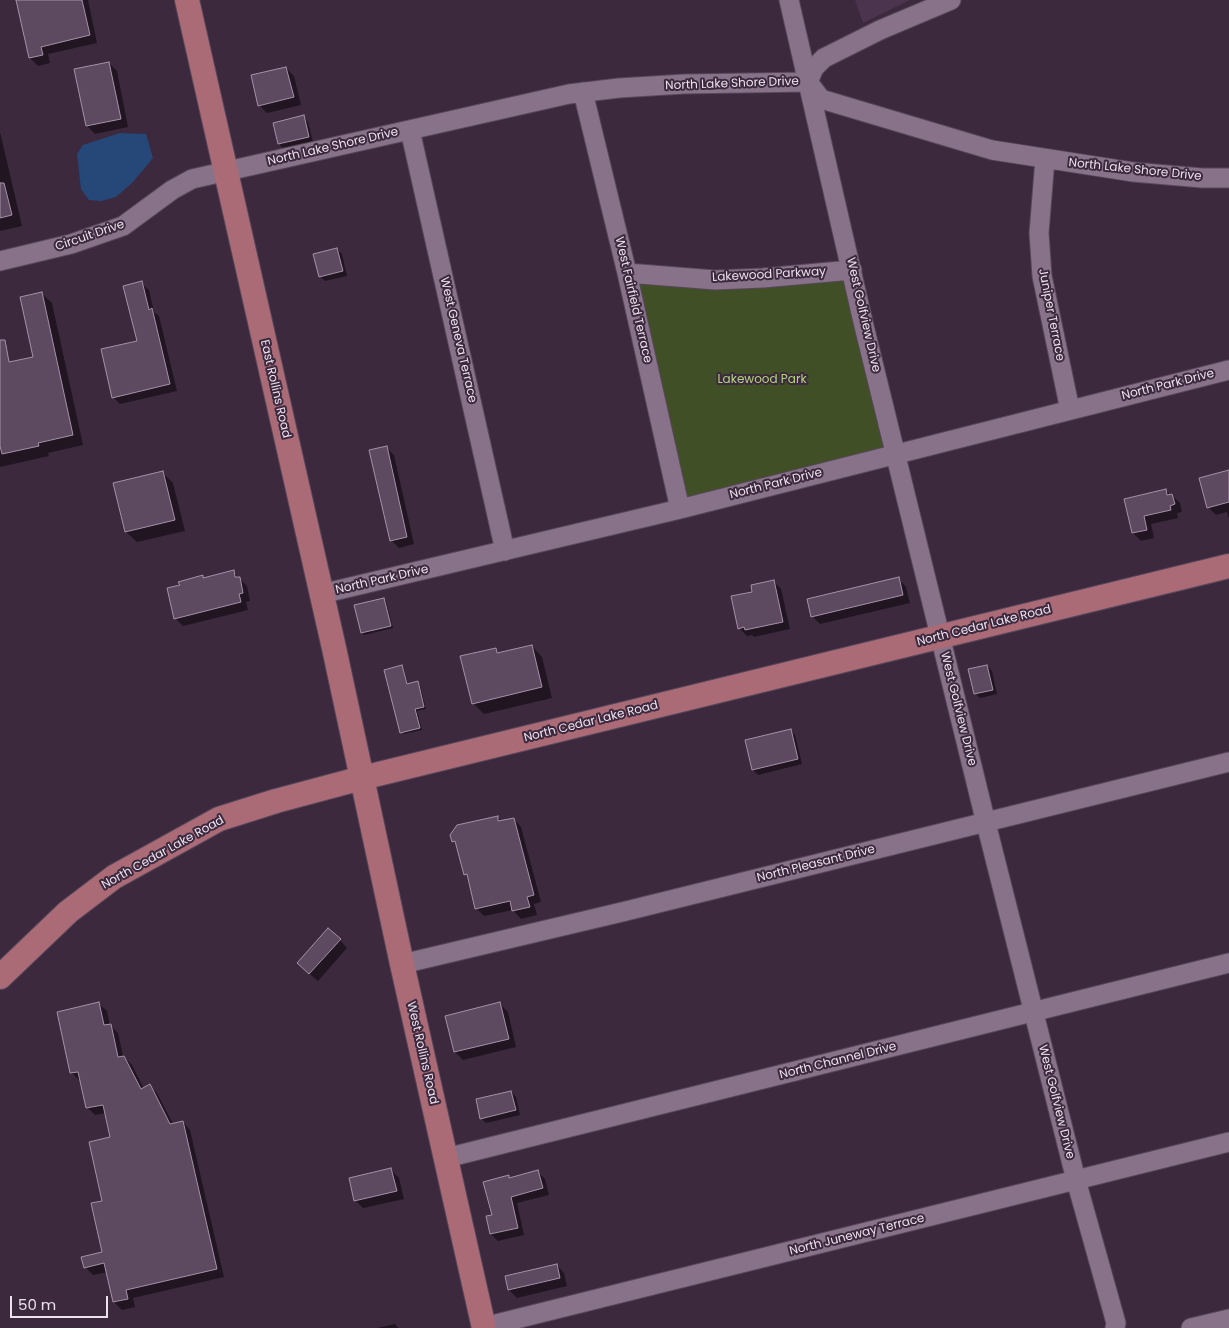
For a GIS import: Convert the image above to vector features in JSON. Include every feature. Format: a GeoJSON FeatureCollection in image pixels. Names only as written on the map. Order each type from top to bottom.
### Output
{"type":"FeatureCollection","features":[{"type":"Feature","properties":{"kind":"main road","name":"East Rollins Road"},"geometry":{"type":"LineString","coordinates":[[187,0],[362,778]]}},
{"type":"Feature","properties":{"kind":"main road","name":"North Cedar Lake Road"},"geometry":{"type":"LineString","coordinates":[[0,978],[68,912],[114,877],[219,819],[276,801],[362,778],[1229,566]]}},
{"type":"Feature","properties":{"kind":"main road","name":"West Rollins Road"},"geometry":{"type":"LineString","coordinates":[[362,778],[484,1328]]}},
{"type":"Feature","properties":{"kind":"street","name":"West Golfview Drive"},"geometry":{"type":"LineString","coordinates":[[789,0],[940,636],[1076,1180],[1116,1323],[1115,1328]]}},
{"type":"Feature","properties":{"kind":"street"},"geometry":{"type":"LineString","coordinates":[[808,82],[814,68],[824,58],[880,30],[951,0]]}},
{"type":"Feature","properties":{"kind":"street","name":"North Lake Shore Drive"},"geometry":{"type":"LineString","coordinates":[[226,172],[569,94],[620,88],[684,84],[808,82],[821,99],[992,150],[1133,172],[1229,178]]}},
{"type":"Feature","properties":{"kind":"street","name":"West Fairfield Terrace"},"geometry":{"type":"LineString","coordinates":[[584,92],[680,509]]}},
{"type":"Feature","properties":{"kind":"street","name":"West Geneva Terrace"},"geometry":{"type":"LineString","coordinates":[[410,130],[505,551]]}},
{"type":"Feature","properties":{"kind":"street","name":"Juniper Terrace"},"geometry":{"type":"LineString","coordinates":[[1045,159],[1039,233],[1042,276],[1070,410]]}},
{"type":"Feature","properties":{"kind":"street","name":"Circuit Drive"},"geometry":{"type":"LineString","coordinates":[[0,261],[71,244],[123,226],[172,190],[192,179],[226,172]]}},
{"type":"Feature","properties":{"kind":"street","name":"Lakewood Parkway"},"geometry":{"type":"LineString","coordinates":[[627,273],[715,280],[764,278],[852,270]]}},
{"type":"Feature","properties":{"kind":"street","name":"North Park Drive"},"geometry":{"type":"LineString","coordinates":[[321,594],[680,509],[1229,370]]}},
{"type":"Feature","properties":{"kind":"street","name":"North Pleasant Drive"},"geometry":{"type":"LineString","coordinates":[[402,964],[1229,762]]}},
{"type":"Feature","properties":{"kind":"street","name":"North Channel Drive"},"geometry":{"type":"LineString","coordinates":[[446,1158],[1229,963]]}},
{"type":"Feature","properties":{"kind":"street","name":"North Juneway Terrace"},"geometry":{"type":"LineString","coordinates":[[484,1328],[1229,1142]]}},
{"type":"Feature","properties":{"kind":"street"},"geometry":{"type":"LineString","coordinates":[[1190,1328],[1229,1319]]}},
{"type":"Feature","properties":{"kind":"shaded area"},"geometry":{"type":"Polygon","coordinates":[[[855,0],[910,0],[863,23],[855,0]]]}},
{"type":"Feature","properties":{"kind":"green space","name":"Lakewood Park"},"geometry":{"type":"Polygon","coordinates":[[[846,271],[886,457],[684,508],[633,283],[846,271]]]}},
{"type":"Feature","properties":{"kind":"water"},"geometry":{"type":"Polygon","coordinates":[[[120,133],[146,134],[153,158],[133,182],[116,197],[101,201],[89,200],[81,189],[77,154],[83,145],[120,133]]]}},
{"type":"Feature","properties":{"kind":"building"},"geometry":{"type":"Polygon","coordinates":[[[16,0],[82,0],[90,35],[41,47],[43,55],[29,58],[16,0]]]}},
{"type":"Feature","properties":{"kind":"building"},"geometry":{"type":"Polygon","coordinates":[[[109,62],[121,119],[86,126],[74,69],[109,62]]]}},
{"type":"Feature","properties":{"kind":"building"},"geometry":{"type":"Polygon","coordinates":[[[286,67],[294,97],[258,106],[251,75],[286,67]]]}},
{"type":"Feature","properties":{"kind":"building"},"geometry":{"type":"Polygon","coordinates":[[[304,115],[309,137],[278,144],[273,123],[304,115]]]}},
{"type":"Feature","properties":{"kind":"building"},"geometry":{"type":"Polygon","coordinates":[[[0,183],[4,183],[12,215],[0,218],[0,183]]]}},
{"type":"Feature","properties":{"kind":"building"},"geometry":{"type":"Polygon","coordinates":[[[337,248],[343,271],[319,277],[313,254],[337,248]]]}},
{"type":"Feature","properties":{"kind":"building"},"geometry":{"type":"Polygon","coordinates":[[[142,281],[149,310],[152,308],[170,384],[112,398],[101,349],[137,341],[123,286],[142,281]]]}},
{"type":"Feature","properties":{"kind":"building"},"geometry":{"type":"Polygon","coordinates":[[[42,292],[73,435],[38,443],[39,446],[2,454],[0,446],[0,340],[5,340],[9,362],[33,357],[20,297],[42,292]]]}},
{"type":"Feature","properties":{"kind":"building"},"geometry":{"type":"Polygon","coordinates":[[[387,446],[407,537],[390,541],[369,450],[387,446]]]}},
{"type":"Feature","properties":{"kind":"building"},"geometry":{"type":"Polygon","coordinates":[[[1229,470],[1229,502],[1207,508],[1199,478],[1229,470]]]}},
{"type":"Feature","properties":{"kind":"building"},"geometry":{"type":"Polygon","coordinates":[[[163,471],[175,520],[125,532],[113,483],[163,471]]]}},
{"type":"Feature","properties":{"kind":"building"},"geometry":{"type":"Polygon","coordinates":[[[1166,489],[1167,495],[1172,494],[1175,504],[1170,506],[1171,510],[1144,516],[1147,530],[1132,533],[1124,499],[1166,489]]]}},
{"type":"Feature","properties":{"kind":"building"},"geometry":{"type":"Polygon","coordinates":[[[234,570],[235,577],[240,577],[243,593],[239,594],[241,602],[174,619],[167,588],[180,585],[178,582],[203,575],[203,578],[234,570]]]}},
{"type":"Feature","properties":{"kind":"building"},"geometry":{"type":"Polygon","coordinates":[[[899,577],[903,595],[811,617],[807,599],[899,577]]]}},
{"type":"Feature","properties":{"kind":"building"},"geometry":{"type":"Polygon","coordinates":[[[774,580],[783,622],[745,630],[744,627],[738,629],[731,596],[752,592],[751,585],[774,580]]]}},
{"type":"Feature","properties":{"kind":"building"},"geometry":{"type":"Polygon","coordinates":[[[384,598],[391,626],[361,633],[354,605],[384,598]]]}},
{"type":"Feature","properties":{"kind":"building"},"geometry":{"type":"Polygon","coordinates":[[[532,645],[542,687],[472,704],[460,656],[496,648],[497,653],[532,645]]]}},
{"type":"Feature","properties":{"kind":"building"},"geometry":{"type":"Polygon","coordinates":[[[402,665],[407,684],[418,681],[424,707],[415,709],[420,728],[400,733],[384,670],[402,665]]]}},
{"type":"Feature","properties":{"kind":"building"},"geometry":{"type":"Polygon","coordinates":[[[987,665],[993,690],[974,694],[968,669],[987,665]]]}},
{"type":"Feature","properties":{"kind":"building"},"geometry":{"type":"Polygon","coordinates":[[[791,729],[798,759],[752,770],[745,740],[791,729]]]}},
{"type":"Feature","properties":{"kind":"building"},"geometry":{"type":"Polygon","coordinates":[[[498,816],[498,821],[514,818],[534,895],[527,897],[530,907],[512,911],[510,901],[475,909],[467,874],[464,875],[455,841],[452,842],[450,835],[457,825],[498,816]]]}},
{"type":"Feature","properties":{"kind":"building"},"geometry":{"type":"Polygon","coordinates":[[[328,928],[341,939],[309,974],[297,963],[328,928]]]}},
{"type":"Feature","properties":{"kind":"building"},"geometry":{"type":"Polygon","coordinates":[[[99,1002],[104,1025],[111,1024],[118,1057],[124,1056],[141,1089],[150,1084],[170,1124],[183,1121],[217,1269],[126,1290],[128,1299],[113,1302],[104,1263],[84,1268],[81,1257],[102,1252],[91,1203],[102,1201],[89,1142],[110,1137],[103,1105],[86,1108],[78,1072],[70,1073],[57,1012],[99,1002]]]}},
{"type":"Feature","properties":{"kind":"building"},"geometry":{"type":"Polygon","coordinates":[[[500,1002],[509,1039],[454,1052],[445,1016],[500,1002]]]}},
{"type":"Feature","properties":{"kind":"building"},"geometry":{"type":"Polygon","coordinates":[[[511,1091],[516,1110],[480,1119],[476,1099],[511,1091]]]}},
{"type":"Feature","properties":{"kind":"building"},"geometry":{"type":"Polygon","coordinates":[[[391,1168],[397,1191],[354,1201],[349,1178],[391,1168]]]}},
{"type":"Feature","properties":{"kind":"building"},"geometry":{"type":"Polygon","coordinates":[[[538,1170],[543,1188],[511,1197],[518,1228],[490,1234],[486,1216],[492,1215],[483,1182],[509,1175],[509,1178],[538,1170]]]}},
{"type":"Feature","properties":{"kind":"building"},"geometry":{"type":"Polygon","coordinates":[[[557,1264],[560,1278],[508,1290],[505,1276],[557,1264]]]}}]}
